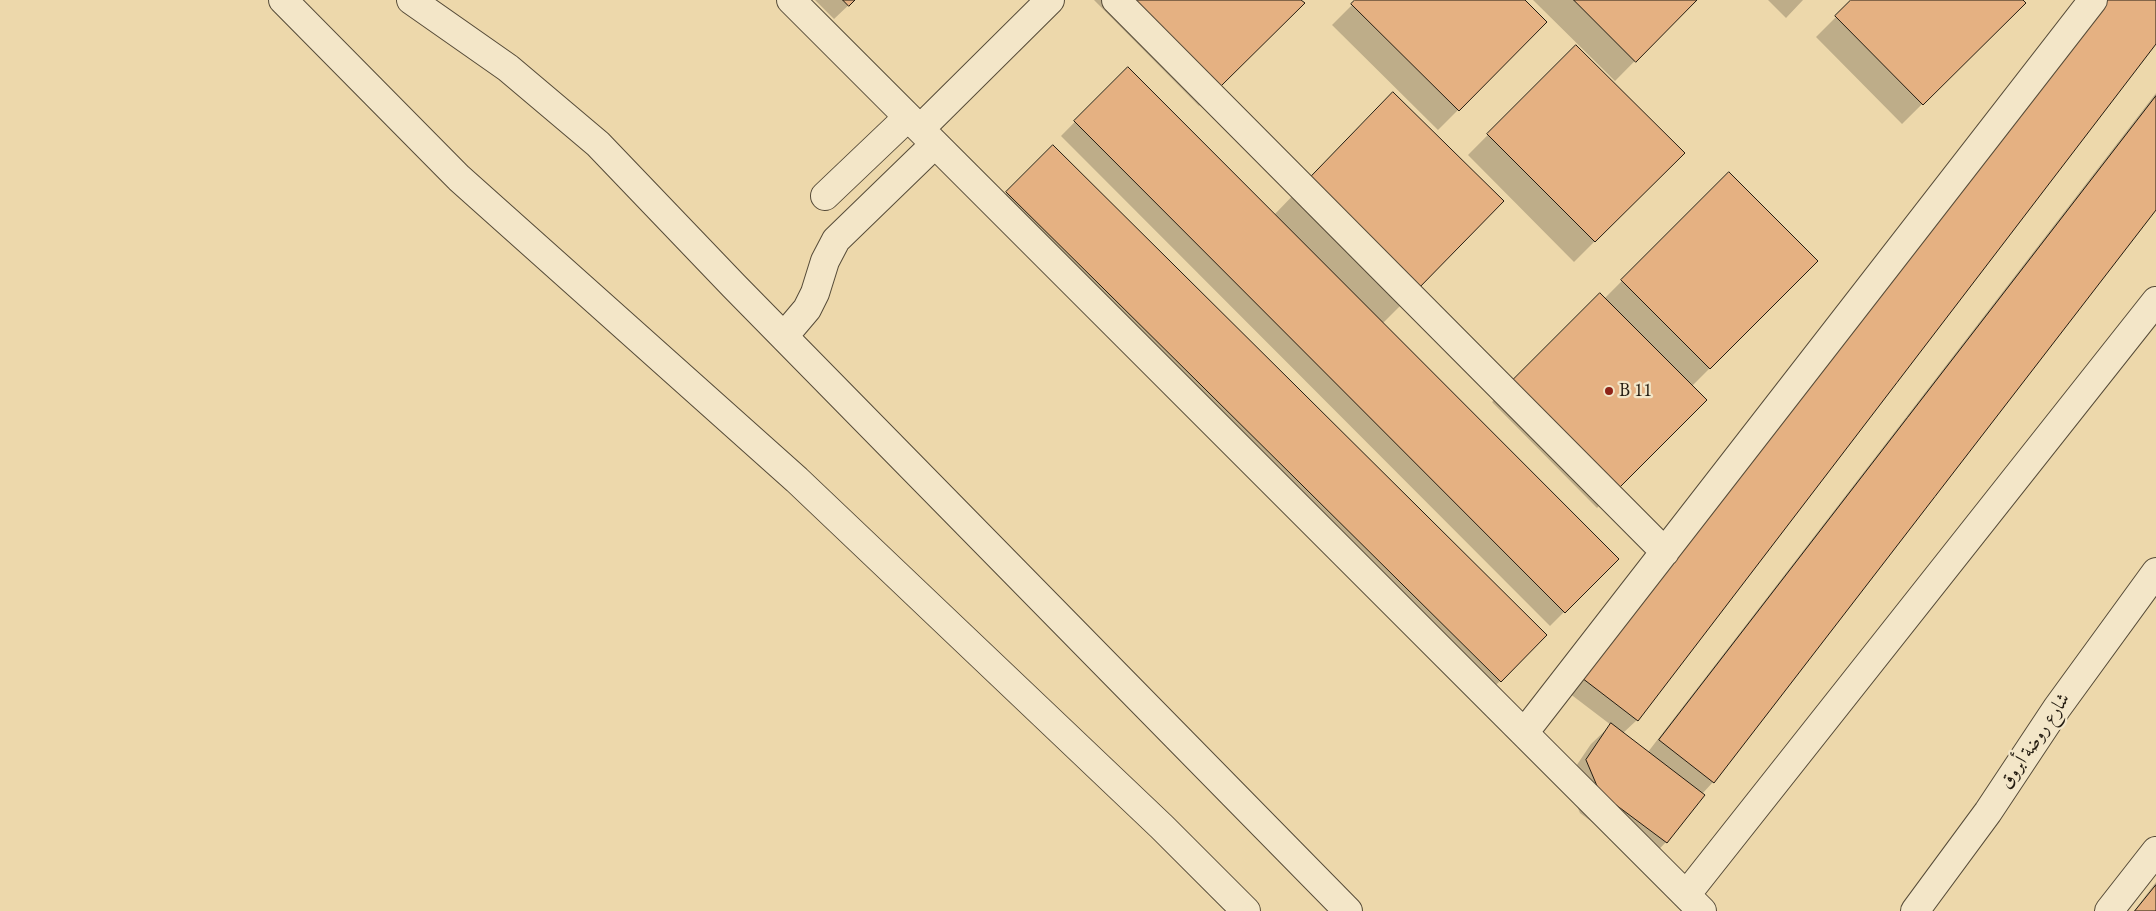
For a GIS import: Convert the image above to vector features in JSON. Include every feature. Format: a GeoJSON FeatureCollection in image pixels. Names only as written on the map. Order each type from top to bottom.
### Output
{"type":"FeatureCollection","features":[{"type":"Feature","properties":{"kind":"street"},"geometry":{"type":"LineString","coordinates":[[283,0],[460,178],[797,480],[1155,820],[1246,911]]}},
{"type":"Feature","properties":{"kind":"street"},"geometry":{"type":"LineString","coordinates":[[412,0],[508,68],[598,144],[734,286],[1348,911]]}},
{"type":"Feature","properties":{"kind":"street"},"geometry":{"type":"LineString","coordinates":[[791,0],[1694,903],[2156,301]]}},
{"type":"Feature","properties":{"kind":"street"},"geometry":{"type":"LineString","coordinates":[[785,336],[807,309],[815,293],[825,261],[836,240],[921,130],[1050,0]]}},
{"type":"Feature","properties":{"kind":"street"},"geometry":{"type":"LineString","coordinates":[[1116,0],[1665,552]]}},
{"type":"Feature","properties":{"kind":"street"},"geometry":{"type":"LineString","coordinates":[[1524,733],[2093,0]]}},
{"type":"Feature","properties":{"kind":"street"},"geometry":{"type":"LineString","coordinates":[[825,196],[921,130]]}},
{"type":"Feature","properties":{"kind":"street","name":"شارع روضة أبروق"},"geometry":{"type":"LineString","coordinates":[[1915,911],[1988,812],[2057,708],[2156,572]]}},
{"type":"Feature","properties":{"kind":"street"},"geometry":{"type":"LineString","coordinates":[[2109,911],[2156,851]]}},
{"type":"Feature","properties":{"kind":"building"},"geometry":{"type":"Polygon","coordinates":[[[843,0],[855,0],[849,6],[843,0]]]}},
{"type":"Feature","properties":{"kind":"building"},"geometry":{"type":"Polygon","coordinates":[[[1134,0],[1301,0],[1305,3],[1220,87],[1134,0]]]}},
{"type":"Feature","properties":{"kind":"building"},"geometry":{"type":"Polygon","coordinates":[[[1355,0],[1525,0],[1547,22],[1459,111],[1351,4],[1355,0]]]}},
{"type":"Feature","properties":{"kind":"building"},"geometry":{"type":"Polygon","coordinates":[[[1574,0],[1697,0],[1636,62],[1574,0]]]}},
{"type":"Feature","properties":{"kind":"building"},"geometry":{"type":"Polygon","coordinates":[[[1851,0],[2023,0],[2026,3],[1923,105],[1835,16],[1851,0]]]}},
{"type":"Feature","properties":{"kind":"building"},"geometry":{"type":"Polygon","coordinates":[[[2101,0],[2156,0],[2156,44],[1638,721],[1582,678],[2101,0]]]}},
{"type":"Feature","properties":{"kind":"building"},"geometry":{"type":"Polygon","coordinates":[[[1576,45],[1685,153],[1595,242],[1487,134],[1576,45]]]}},
{"type":"Feature","properties":{"kind":"building"},"geometry":{"type":"Polygon","coordinates":[[[1128,67],[1619,559],[1565,613],[1074,121],[1128,67]]]}},
{"type":"Feature","properties":{"kind":"building"},"geometry":{"type":"Polygon","coordinates":[[[1393,92],[1504,201],[1416,291],[1305,183],[1393,92]]]}},
{"type":"Feature","properties":{"kind":"building"},"geometry":{"type":"Polygon","coordinates":[[[2156,96],[2156,210],[1714,783],[1659,740],[2156,96]]]}},
{"type":"Feature","properties":{"kind":"building"},"geometry":{"type":"Polygon","coordinates":[[[1053,145],[1547,635],[1501,682],[1006,192],[1053,145]]]}},
{"type":"Feature","properties":{"kind":"building"},"geometry":{"type":"Polygon","coordinates":[[[1729,172],[1818,261],[1710,369],[1621,280],[1729,172]]]}},
{"type":"Feature","properties":{"kind":"building","name":"B 11"},"geometry":{"type":"Polygon","coordinates":[[[1600,293],[1707,400],[1618,489],[1512,381],[1600,293]]]}},
{"type":"Feature","properties":{"kind":"building"},"geometry":{"type":"Polygon","coordinates":[[[1611,723],[1705,795],[1667,843],[1600,793],[1586,760],[1611,723]]]}},
{"type":"Feature","properties":{"kind":"building"},"geometry":{"type":"Polygon","coordinates":[[[2156,885],[2156,911],[2135,911],[2156,885]]]}},
{"type":"Feature","properties":{"kind":"place","name":"B 11"},"geometry":{"type":"Point","coordinates":[1609,391]}}]}
